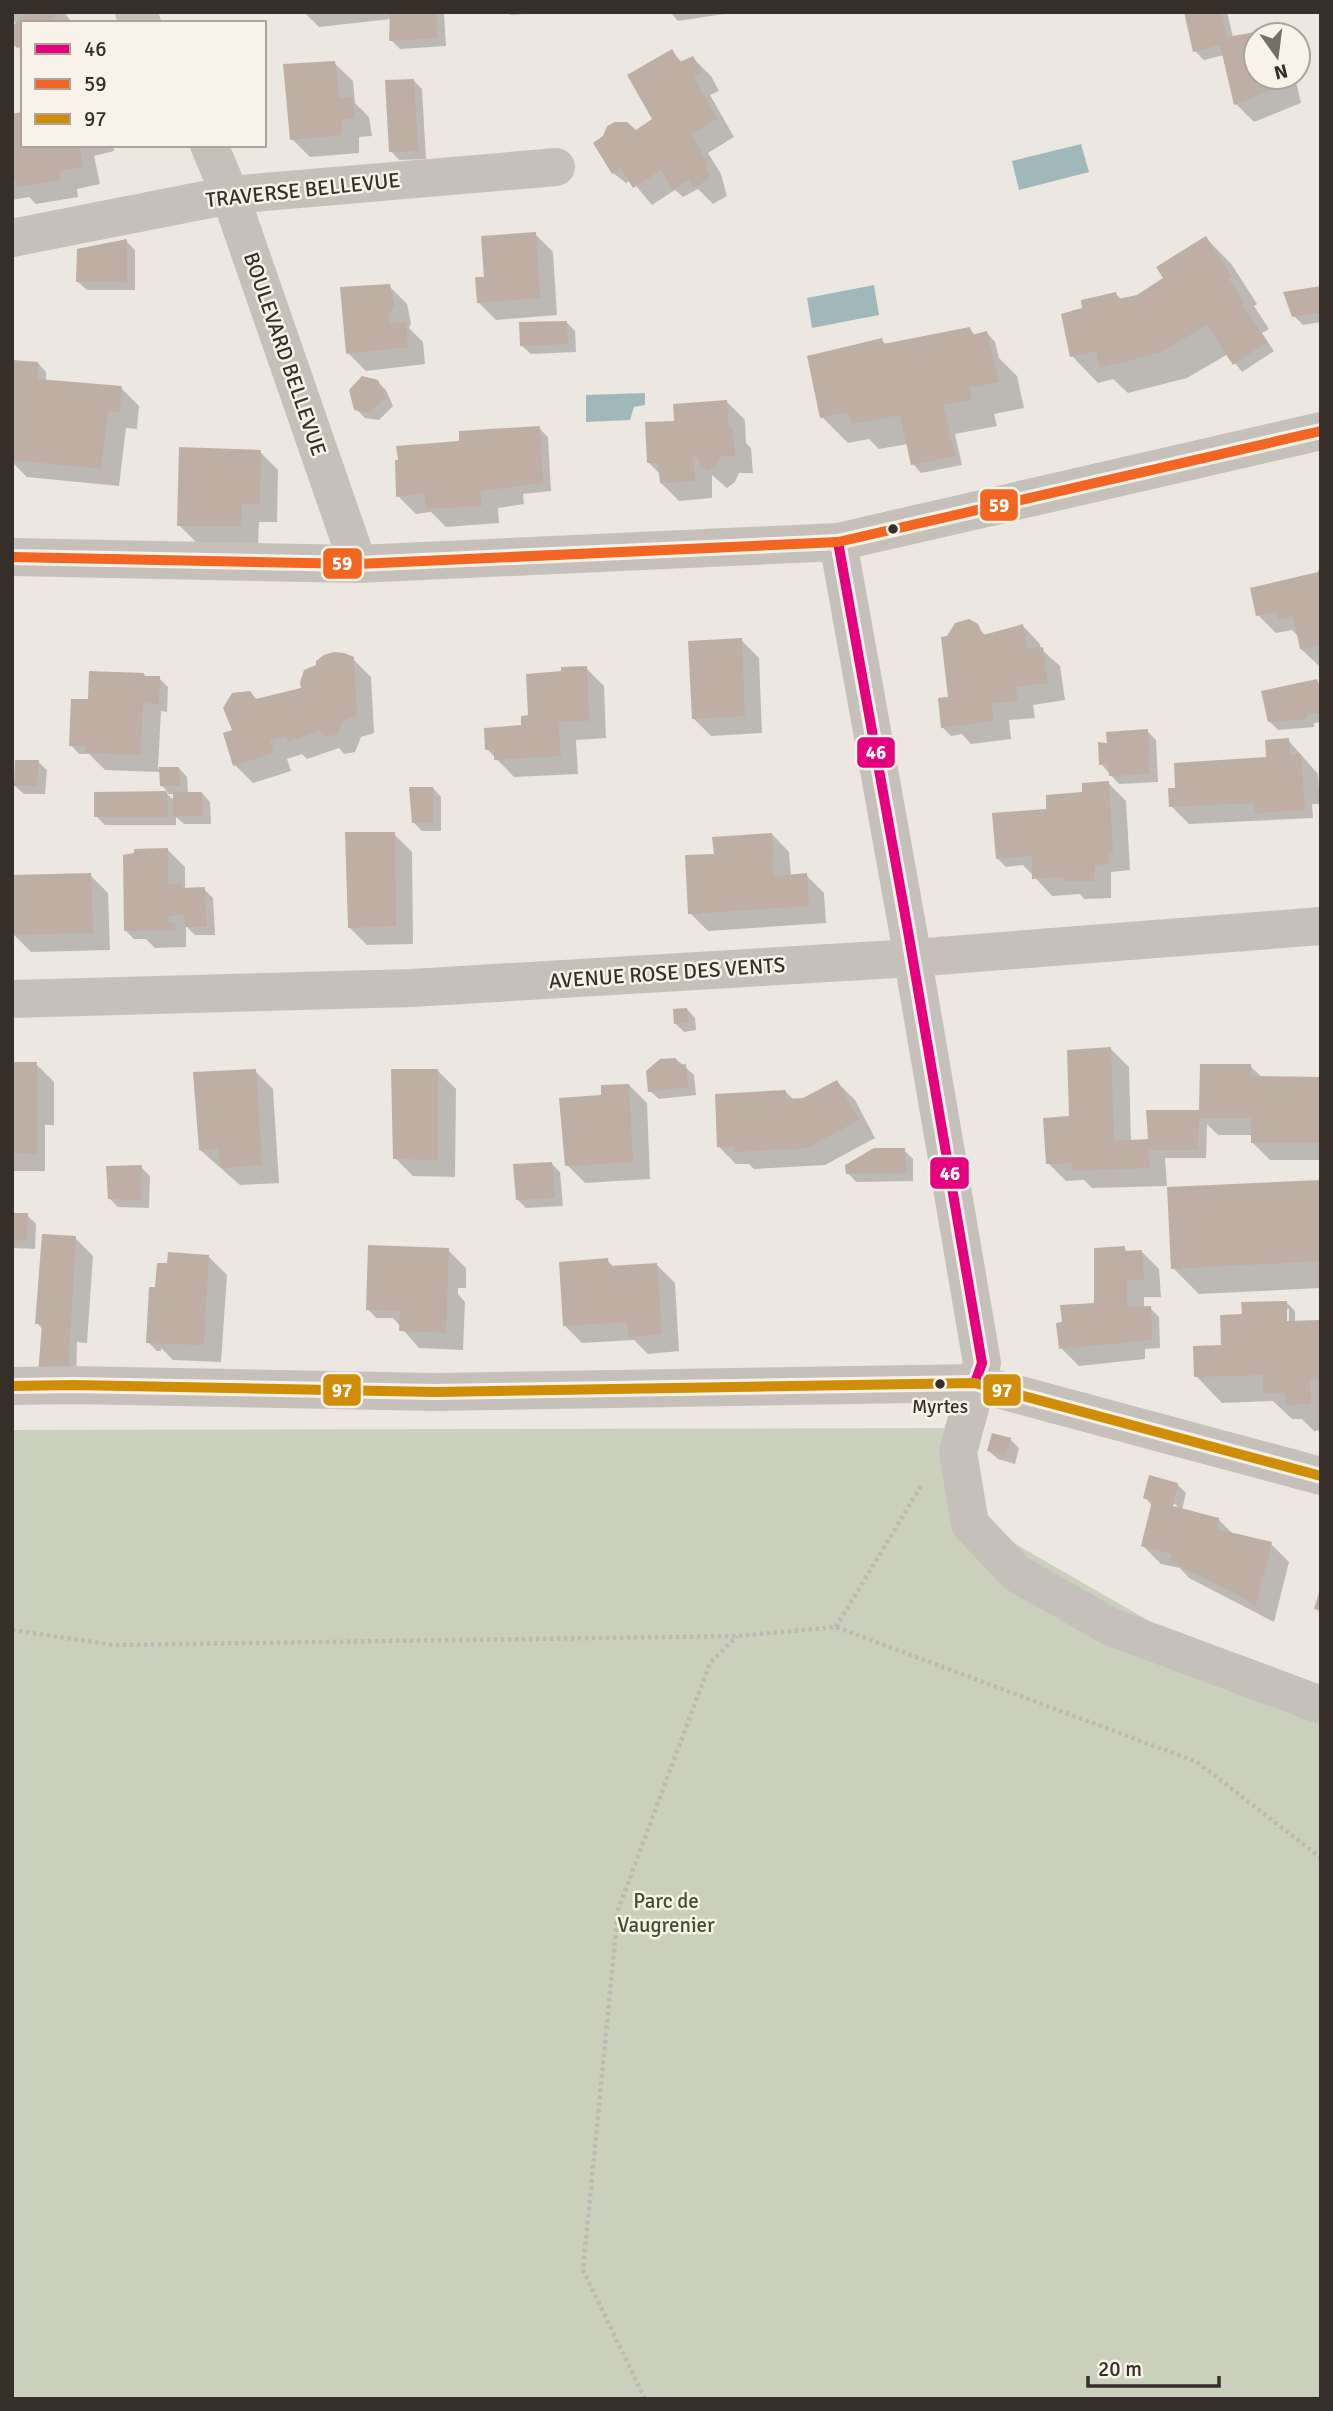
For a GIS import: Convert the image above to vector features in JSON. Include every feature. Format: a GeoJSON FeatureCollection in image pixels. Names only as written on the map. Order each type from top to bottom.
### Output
{"type":"FeatureCollection","features":[{"type":"Feature","properties":{"kind":"street","name":"BOULEVARD BELLEVUE"},"geometry":{"type":"LineString","coordinates":[[210,147],[230,195],[358,564]]}},
{"type":"Feature","properties":{"kind":"street","name":"TRAVERSE BELLEVUE"},"geometry":{"type":"LineString","coordinates":[[12,238],[230,195],[556,167]]}},
{"type":"Feature","properties":{"kind":"street"},"geometry":{"type":"LineString","coordinates":[[12,557],[358,564],[838,542],[1321,431]]}},
{"type":"Feature","properties":{"kind":"street"},"geometry":{"type":"LineString","coordinates":[[838,542],[982,1363],[959,1445],[970,1524],[1016,1573],[1111,1627],[1321,1705]]}},
{"type":"Feature","properties":{"kind":"street","name":"AVENUE ROSE DES VENTS"},"geometry":{"type":"LineString","coordinates":[[12,999],[412,988],[913,958],[1321,926]]}},
{"type":"Feature","properties":{"kind":"street"},"geometry":{"type":"LineString","coordinates":[[12,1386],[435,1392],[975,1383],[1321,1476]]}},
{"type":"Feature","properties":{"kind":"path"},"geometry":{"type":"LineString","coordinates":[[836,1627],[943,1448],[959,1445]]}},
{"type":"Feature","properties":{"kind":"path"},"geometry":{"type":"LineString","coordinates":[[12,1630],[113,1645],[737,1636],[836,1627],[1197,1762],[1321,1858]]}},
{"type":"Feature","properties":{"kind":"path"},"geometry":{"type":"LineString","coordinates":[[645,2399],[583,2270],[618,1910],[710,1663],[737,1636]]}},
{"type":"Feature","properties":{"kind":"green space","name":"Parc de Vaugrenier"},"geometry":{"type":"Polygon","coordinates":[[[982,1428],[962,1513],[1321,1720],[1321,2399],[12,2399],[12,1430],[982,1428]]]}},
{"type":"Feature","properties":{"kind":"water"},"geometry":{"type":"Polygon","coordinates":[[[1081,144],[1089,172],[1019,190],[1012,161],[1081,144]]]}},
{"type":"Feature","properties":{"kind":"water"},"geometry":{"type":"Polygon","coordinates":[[[874,285],[879,315],[812,328],[807,298],[874,285]]]}},
{"type":"Feature","properties":{"kind":"water"},"geometry":{"type":"Polygon","coordinates":[[[645,393],[645,405],[634,407],[630,420],[586,422],[586,395],[645,393]]]}},
{"type":"Feature","properties":{"kind":"building"},"geometry":{"type":"Polygon","coordinates":[[[29,12],[61,12],[50,21],[21,21],[21,45],[17,48],[12,43],[12,26],[29,12]]]}},
{"type":"Feature","properties":{"kind":"building"},"geometry":{"type":"Polygon","coordinates":[[[390,12],[436,12],[438,38],[389,41],[390,12]]]}},
{"type":"Feature","properties":{"kind":"building"},"geometry":{"type":"Polygon","coordinates":[[[1184,12],[1221,12],[1227,37],[1242,34],[1242,91],[1269,91],[1234,105],[1220,45],[1193,52],[1184,12]]]}},
{"type":"Feature","properties":{"kind":"building"},"geometry":{"type":"Polygon","coordinates":[[[672,49],[680,62],[693,56],[702,72],[694,77],[717,119],[692,134],[703,155],[710,178],[694,188],[689,180],[673,190],[661,170],[633,188],[621,168],[612,174],[593,143],[603,136],[607,126],[615,122],[627,122],[636,130],[652,119],[627,75],[672,49]]]}},
{"type":"Feature","properties":{"kind":"building"},"geometry":{"type":"Polygon","coordinates":[[[335,61],[339,98],[352,97],[355,118],[342,120],[342,135],[290,140],[283,64],[335,61]]]}},
{"type":"Feature","properties":{"kind":"building"},"geometry":{"type":"Polygon","coordinates":[[[414,79],[418,151],[389,152],[385,80],[414,79]]]}},
{"type":"Feature","properties":{"kind":"building"},"geometry":{"type":"Polygon","coordinates":[[[21,112],[21,147],[86,147],[80,149],[83,167],[60,171],[61,180],[17,187],[15,178],[12,179],[12,114],[21,112]]]}},
{"type":"Feature","properties":{"kind":"building"},"geometry":{"type":"Polygon","coordinates":[[[536,232],[540,298],[477,303],[475,277],[484,277],[481,236],[536,232]]]}},
{"type":"Feature","properties":{"kind":"building"},"geometry":{"type":"Polygon","coordinates":[[[1206,236],[1232,277],[1229,279],[1244,303],[1242,304],[1267,342],[1233,365],[1207,325],[1161,352],[1100,368],[1096,351],[1070,357],[1061,314],[1082,308],[1081,300],[1116,292],[1118,299],[1137,295],[1163,278],[1156,267],[1206,236]]]}},
{"type":"Feature","properties":{"kind":"building"},"geometry":{"type":"Polygon","coordinates":[[[127,239],[127,282],[76,282],[77,249],[127,239]]]}},
{"type":"Feature","properties":{"kind":"building"},"geometry":{"type":"Polygon","coordinates":[[[390,284],[394,305],[389,315],[390,324],[406,322],[408,347],[346,354],[340,287],[390,284]]]}},
{"type":"Feature","properties":{"kind":"building"},"geometry":{"type":"Polygon","coordinates":[[[1321,286],[1321,312],[1292,317],[1283,292],[1321,286]]]}},
{"type":"Feature","properties":{"kind":"building"},"geometry":{"type":"Polygon","coordinates":[[[567,321],[568,344],[520,346],[519,322],[567,321]]]}},
{"type":"Feature","properties":{"kind":"building"},"geometry":{"type":"Polygon","coordinates":[[[970,327],[972,335],[987,331],[999,382],[969,388],[972,400],[943,405],[955,456],[911,465],[900,415],[851,424],[848,412],[820,418],[807,356],[882,338],[883,344],[970,327]]]}},
{"type":"Feature","properties":{"kind":"building"},"geometry":{"type":"Polygon","coordinates":[[[12,360],[38,362],[38,379],[122,386],[120,412],[108,411],[101,469],[12,460],[15,386],[12,386],[12,360]]]}},
{"type":"Feature","properties":{"kind":"building"},"geometry":{"type":"Polygon","coordinates":[[[362,376],[378,380],[386,397],[369,413],[354,410],[349,390],[362,376]]]}},
{"type":"Feature","properties":{"kind":"building"},"geometry":{"type":"Polygon","coordinates":[[[727,400],[729,429],[733,428],[735,456],[721,456],[717,464],[708,471],[700,466],[697,457],[694,457],[695,481],[660,483],[658,463],[647,463],[645,422],[674,421],[673,404],[727,400]]]}},
{"type":"Feature","properties":{"kind":"building"},"geometry":{"type":"Polygon","coordinates":[[[540,426],[543,483],[480,491],[482,506],[426,509],[424,493],[396,497],[396,446],[459,441],[459,431],[540,426]]]}},
{"type":"Feature","properties":{"kind":"building"},"geometry":{"type":"Polygon","coordinates":[[[179,447],[261,450],[260,504],[242,504],[241,526],[177,526],[179,447]]]}},
{"type":"Feature","properties":{"kind":"building"},"geometry":{"type":"Polygon","coordinates":[[[1321,561],[1321,645],[1300,649],[1293,616],[1278,619],[1277,612],[1256,616],[1250,588],[1318,572],[1321,561]]]}},
{"type":"Feature","properties":{"kind":"building"},"geometry":{"type":"Polygon","coordinates":[[[969,619],[978,624],[983,635],[1023,624],[1027,649],[1043,647],[1048,683],[1016,687],[1018,701],[992,703],[993,721],[941,728],[938,698],[948,697],[941,637],[947,636],[955,623],[969,619]]]}},
{"type":"Feature","properties":{"kind":"building"},"geometry":{"type":"Polygon","coordinates":[[[742,638],[745,716],[692,719],[688,641],[742,638]]]}},
{"type":"Feature","properties":{"kind":"building"},"geometry":{"type":"Polygon","coordinates":[[[334,652],[354,657],[357,716],[344,720],[337,735],[325,736],[319,731],[288,742],[286,736],[270,741],[274,753],[233,766],[223,733],[232,730],[223,708],[232,693],[250,691],[256,699],[301,688],[304,670],[316,665],[316,661],[324,655],[334,652]]]}},
{"type":"Feature","properties":{"kind":"building"},"geometry":{"type":"Polygon","coordinates":[[[587,666],[589,721],[558,722],[561,756],[494,760],[494,749],[485,750],[484,728],[521,725],[521,716],[528,715],[526,674],[561,671],[561,667],[587,666]]]}},
{"type":"Feature","properties":{"kind":"building"},"geometry":{"type":"Polygon","coordinates":[[[89,671],[160,676],[159,704],[143,703],[141,755],[85,753],[86,746],[69,746],[71,699],[88,699],[89,671]]]}},
{"type":"Feature","properties":{"kind":"building"},"geometry":{"type":"Polygon","coordinates":[[[1317,679],[1321,694],[1321,712],[1306,715],[1307,719],[1268,722],[1261,691],[1317,679]]]}},
{"type":"Feature","properties":{"kind":"building"},"geometry":{"type":"Polygon","coordinates":[[[1148,729],[1150,774],[1109,776],[1108,764],[1099,765],[1098,742],[1107,743],[1106,732],[1148,729]]]}},
{"type":"Feature","properties":{"kind":"building"},"geometry":{"type":"Polygon","coordinates":[[[1289,738],[1290,755],[1301,754],[1305,810],[1255,813],[1254,803],[1169,807],[1168,788],[1175,788],[1174,763],[1266,757],[1265,740],[1289,738]]]}},
{"type":"Feature","properties":{"kind":"building"},"geometry":{"type":"Polygon","coordinates":[[[15,760],[39,760],[37,786],[14,786],[15,760]]]}},
{"type":"Feature","properties":{"kind":"building"},"geometry":{"type":"Polygon","coordinates":[[[159,767],[179,767],[180,786],[160,786],[159,767]]]}},
{"type":"Feature","properties":{"kind":"building"},"geometry":{"type":"Polygon","coordinates":[[[1109,781],[1113,853],[1109,853],[1110,864],[1095,865],[1094,881],[1064,881],[1064,877],[1032,879],[1032,856],[996,859],[992,813],[1046,809],[1046,795],[1082,792],[1082,783],[1109,781]]]}},
{"type":"Feature","properties":{"kind":"building"},"geometry":{"type":"Polygon","coordinates":[[[409,787],[433,787],[433,823],[412,823],[409,787]]]}},
{"type":"Feature","properties":{"kind":"building"},"geometry":{"type":"Polygon","coordinates":[[[167,791],[168,817],[94,817],[94,792],[167,791]]]}},
{"type":"Feature","properties":{"kind":"building"},"geometry":{"type":"Polygon","coordinates":[[[173,792],[202,792],[203,816],[173,816],[173,792]]]}},
{"type":"Feature","properties":{"kind":"building"},"geometry":{"type":"Polygon","coordinates":[[[345,832],[395,832],[396,926],[348,928],[345,832]]]}},
{"type":"Feature","properties":{"kind":"building"},"geometry":{"type":"Polygon","coordinates":[[[772,833],[774,876],[807,873],[809,906],[688,914],[685,855],[714,854],[712,837],[772,833]]]}},
{"type":"Feature","properties":{"kind":"building"},"geometry":{"type":"Polygon","coordinates":[[[168,848],[168,884],[182,883],[182,888],[205,887],[207,927],[185,927],[184,915],[169,916],[168,922],[175,923],[176,930],[124,931],[123,855],[134,853],[134,849],[168,848]]]}},
{"type":"Feature","properties":{"kind":"building"},"geometry":{"type":"Polygon","coordinates":[[[91,873],[93,933],[12,935],[12,875],[91,873]]]}},
{"type":"Feature","properties":{"kind":"building"},"geometry":{"type":"Polygon","coordinates":[[[687,1008],[689,1022],[674,1024],[673,1009],[687,1008]]]}},
{"type":"Feature","properties":{"kind":"building"},"geometry":{"type":"Polygon","coordinates":[[[1111,1047],[1114,1141],[1148,1139],[1146,1110],[1199,1110],[1200,1064],[1251,1064],[1251,1076],[1321,1077],[1321,1143],[1251,1143],[1251,1118],[1199,1118],[1198,1150],[1149,1150],[1150,1168],[1072,1171],[1072,1163],[1046,1164],[1043,1118],[1069,1116],[1067,1050],[1111,1047]]]}},
{"type":"Feature","properties":{"kind":"building"},"geometry":{"type":"Polygon","coordinates":[[[676,1058],[677,1065],[686,1064],[688,1087],[648,1092],[646,1071],[660,1059],[676,1058]]]}},
{"type":"Feature","properties":{"kind":"building"},"geometry":{"type":"Polygon","coordinates":[[[12,1062],[37,1062],[37,1154],[12,1153],[12,1062]]]}},
{"type":"Feature","properties":{"kind":"building"},"geometry":{"type":"Polygon","coordinates":[[[256,1069],[262,1165],[221,1168],[218,1149],[199,1150],[193,1072],[256,1069]]]}},
{"type":"Feature","properties":{"kind":"building"},"geometry":{"type":"Polygon","coordinates":[[[391,1069],[438,1069],[438,1160],[393,1159],[391,1069]]]}},
{"type":"Feature","properties":{"kind":"building"},"geometry":{"type":"Polygon","coordinates":[[[837,1080],[859,1120],[807,1148],[735,1152],[734,1147],[717,1147],[715,1094],[786,1090],[786,1099],[803,1098],[837,1080]]]}},
{"type":"Feature","properties":{"kind":"building"},"geometry":{"type":"Polygon","coordinates":[[[629,1084],[633,1162],[565,1166],[559,1098],[601,1095],[601,1085],[629,1084]]]}},
{"type":"Feature","properties":{"kind":"building"},"geometry":{"type":"Polygon","coordinates":[[[874,1148],[905,1148],[906,1173],[846,1174],[845,1165],[874,1148]]]}},
{"type":"Feature","properties":{"kind":"building"},"geometry":{"type":"Polygon","coordinates":[[[552,1162],[555,1198],[516,1200],[513,1164],[552,1162]]]}},
{"type":"Feature","properties":{"kind":"building"},"geometry":{"type":"Polygon","coordinates":[[[142,1165],[141,1200],[108,1199],[106,1166],[142,1165]]]}},
{"type":"Feature","properties":{"kind":"building"},"geometry":{"type":"Polygon","coordinates":[[[1321,1180],[1321,1261],[1171,1269],[1167,1187],[1321,1180]]]}},
{"type":"Feature","properties":{"kind":"building"},"geometry":{"type":"Polygon","coordinates":[[[12,1213],[28,1213],[27,1241],[12,1240],[12,1213]]]}},
{"type":"Feature","properties":{"kind":"building"},"geometry":{"type":"Polygon","coordinates":[[[42,1234],[76,1236],[68,1375],[38,1374],[42,1324],[35,1324],[42,1234]]]}},
{"type":"Feature","properties":{"kind":"building"},"geometry":{"type":"Polygon","coordinates":[[[368,1245],[449,1248],[446,1333],[399,1331],[400,1311],[366,1310],[368,1245]]]}},
{"type":"Feature","properties":{"kind":"building"},"geometry":{"type":"Polygon","coordinates":[[[1125,1246],[1125,1251],[1142,1250],[1144,1280],[1127,1280],[1127,1307],[1151,1306],[1152,1340],[1059,1349],[1056,1323],[1062,1322],[1060,1305],[1094,1303],[1094,1248],[1125,1246]]]}},
{"type":"Feature","properties":{"kind":"building"},"geometry":{"type":"Polygon","coordinates":[[[168,1252],[209,1255],[204,1345],[146,1343],[149,1287],[155,1287],[157,1263],[167,1263],[168,1252]]]}},
{"type":"Feature","properties":{"kind":"building"},"geometry":{"type":"Polygon","coordinates":[[[608,1258],[609,1266],[657,1263],[662,1334],[628,1337],[627,1322],[563,1326],[559,1262],[608,1258]]]}},
{"type":"Feature","properties":{"kind":"building"},"geometry":{"type":"Polygon","coordinates":[[[1287,1301],[1287,1321],[1321,1320],[1321,1379],[1310,1380],[1311,1404],[1286,1405],[1285,1393],[1263,1393],[1263,1375],[1194,1377],[1193,1346],[1221,1345],[1220,1315],[1242,1314],[1241,1302],[1287,1301]]]}},
{"type":"Feature","properties":{"kind":"building"},"geometry":{"type":"Polygon","coordinates":[[[992,1433],[1011,1438],[1006,1456],[987,1451],[992,1433]]]}},
{"type":"Feature","properties":{"kind":"building"},"geometry":{"type":"Polygon","coordinates":[[[1149,1475],[1178,1483],[1173,1506],[1219,1518],[1217,1529],[1272,1542],[1256,1605],[1169,1560],[1172,1554],[1141,1546],[1152,1501],[1143,1498],[1149,1475]]]}},
{"type":"Feature","properties":{"kind":"building"},"geometry":{"type":"Polygon","coordinates":[[[1321,1589],[1321,1611],[1314,1609],[1321,1589]]]}},
{"type":"Feature","properties":{"kind":"transit line","name":"59"},"geometry":{"type":"LineString","coordinates":[[12,557],[358,564],[838,542],[1321,431]]}},
{"type":"Feature","properties":{"kind":"transit line","name":"46"},"geometry":{"type":"LineString","coordinates":[[838,542],[982,1363],[975,1383]]}},
{"type":"Feature","properties":{"kind":"transit line","name":"97"},"geometry":{"type":"LineString","coordinates":[[12,1386],[435,1392],[975,1383],[1321,1476]]}},
{"type":"Feature","properties":{"kind":"place","name":"Myrtes"},"geometry":{"type":"Point","coordinates":[940,1384]}}]}
